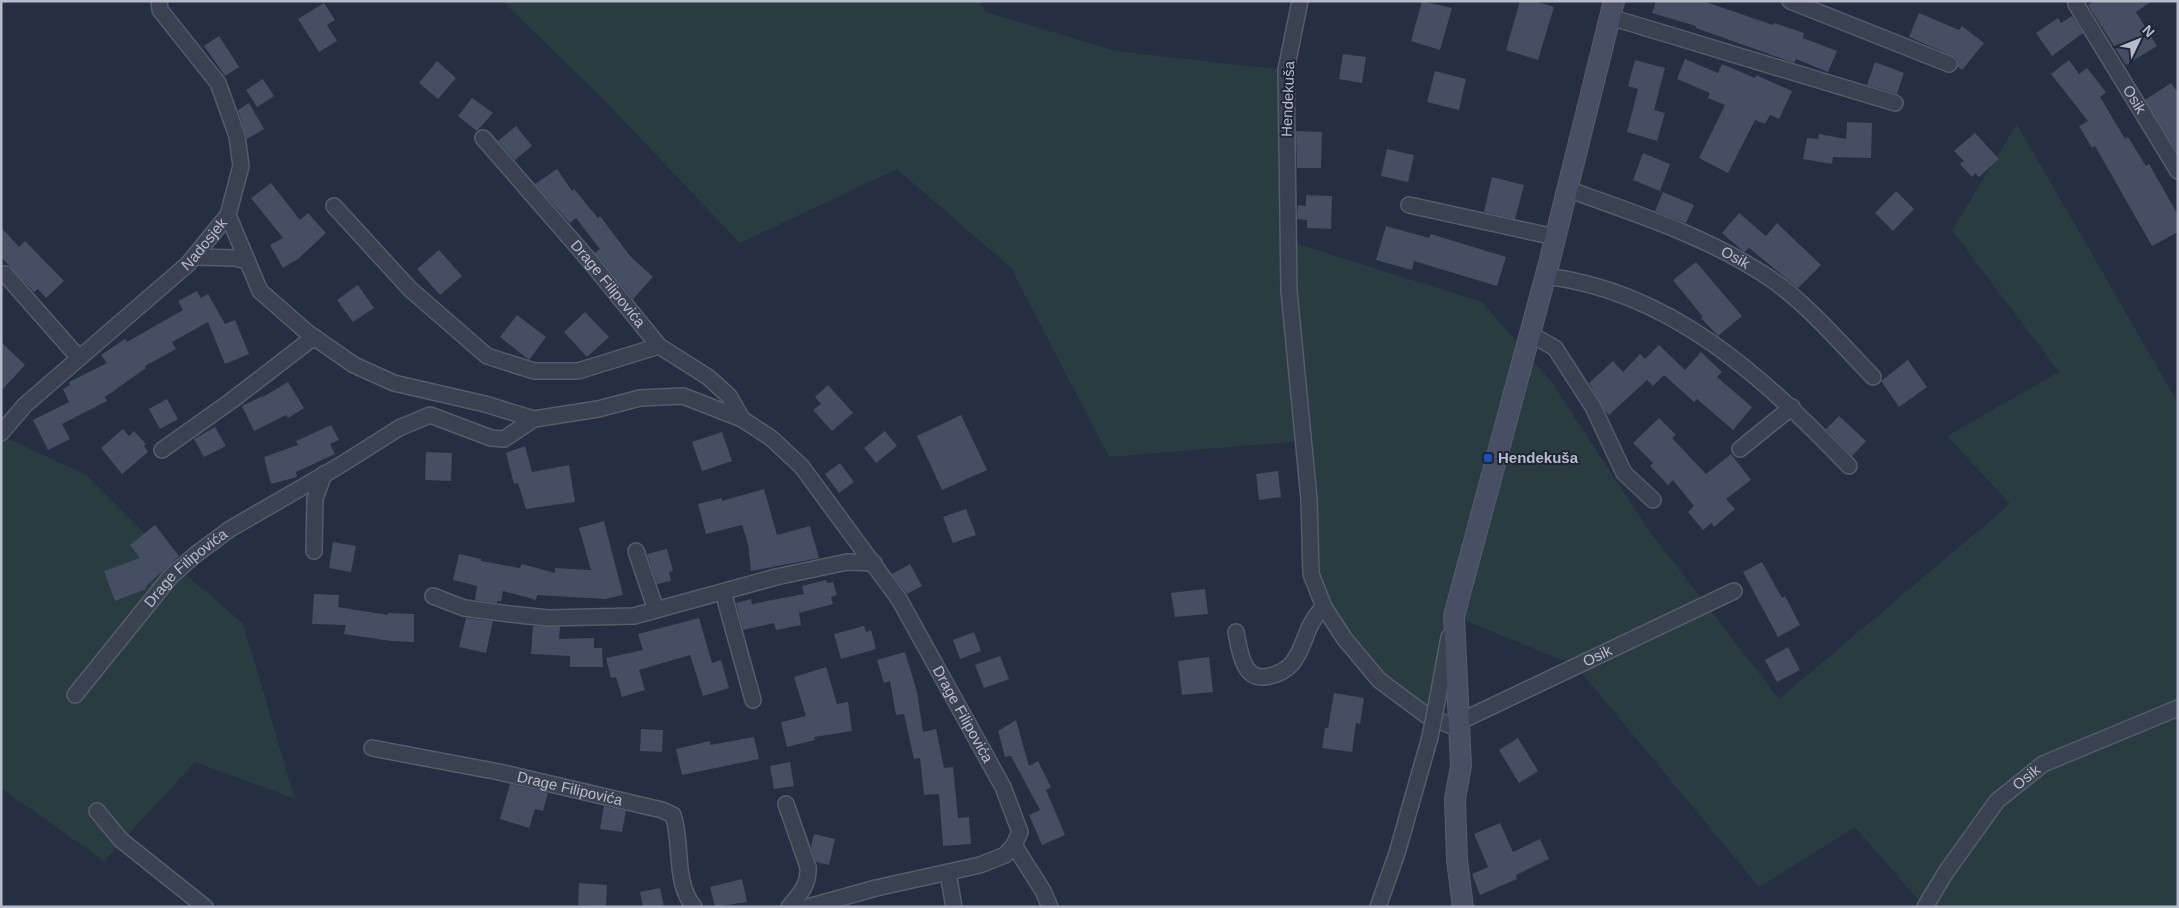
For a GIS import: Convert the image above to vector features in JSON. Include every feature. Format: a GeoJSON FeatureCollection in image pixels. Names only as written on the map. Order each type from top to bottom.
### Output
{"type":"FeatureCollection","features":[{"type":"Feature","properties":{"kind":"main road"},"geometry":{"type":"LineString","coordinates":[[1463,907],[1457,860],[1455,799],[1461,766],[1461,725],[1454,616],[1530,334],[1612,9]]}},
{"type":"Feature","properties":{"kind":"street","name":"Nadosjek"},"geometry":{"type":"LineString","coordinates":[[1,433],[25,404],[195,257],[228,215],[241,166],[237,136],[218,83],[160,10],[159,1]]}},
{"type":"Feature","properties":{"kind":"street","name":"Hendekuša"},"geometry":{"type":"LineString","coordinates":[[1300,1],[1286,70],[1289,291],[1309,499],[1311,574],[1324,607],[1344,638],[1379,680],[1426,715],[1461,725]]}},
{"type":"Feature","properties":{"kind":"street"},"geometry":{"type":"LineString","coordinates":[[1790,1],[1949,64]]}},
{"type":"Feature","properties":{"kind":"street","name":"Osik"},"geometry":{"type":"LineString","coordinates":[[2076,4],[2178,171]]}},
{"type":"Feature","properties":{"kind":"street"},"geometry":{"type":"LineString","coordinates":[[1612,9],[1895,103]]}},
{"type":"Feature","properties":{"kind":"street","name":"Drage Filipovića"},"geometry":{"type":"LineString","coordinates":[[483,138],[589,260],[659,346],[708,377],[729,396],[742,419]]}},
{"type":"Feature","properties":{"kind":"street","name":"Osik"},"geometry":{"type":"LineString","coordinates":[[1567,189],[1663,223],[1717,246],[1777,285],[1815,317],[1873,377]]}},
{"type":"Feature","properties":{"kind":"street"},"geometry":{"type":"LineString","coordinates":[[1409,205],[1555,237]]}},
{"type":"Feature","properties":{"kind":"street"},"geometry":{"type":"LineString","coordinates":[[334,206],[410,289],[487,356],[534,371],[578,371],[659,346]]}},
{"type":"Feature","properties":{"kind":"street","name":"Drage Filipovića"},"geometry":{"type":"LineString","coordinates":[[228,215],[260,291],[314,337],[354,365],[394,383],[484,404],[534,419]]}},
{"type":"Feature","properties":{"kind":"street"},"geometry":{"type":"LineString","coordinates":[[195,257],[235,258],[247,262]]}},
{"type":"Feature","properties":{"kind":"street"},"geometry":{"type":"LineString","coordinates":[[5,274],[79,358]]}},
{"type":"Feature","properties":{"kind":"street"},"geometry":{"type":"LineString","coordinates":[[1545,276],[1568,279],[1636,299],[1702,334],[1792,407],[1849,466]]}},
{"type":"Feature","properties":{"kind":"street"},"geometry":{"type":"LineString","coordinates":[[1530,334],[1555,348],[1593,407],[1624,472],[1653,500]]}},
{"type":"Feature","properties":{"kind":"street"},"geometry":{"type":"LineString","coordinates":[[162,450],[314,337]]}},
{"type":"Feature","properties":{"kind":"street","name":"Drage Filipovića"},"geometry":{"type":"LineString","coordinates":[[75,695],[171,576],[230,529],[399,428],[430,415],[490,438],[504,439],[534,419],[598,409],[640,398],[683,396],[742,419],[771,438],[802,467],[874,563],[923,639],[1003,787],[1020,832],[1014,844]]}},
{"type":"Feature","properties":{"kind":"street"},"geometry":{"type":"LineString","coordinates":[[1740,449],[1792,407]]}},
{"type":"Feature","properties":{"kind":"street"},"geometry":{"type":"LineString","coordinates":[[314,551],[315,499],[324,474]]}},
{"type":"Feature","properties":{"kind":"street"},"geometry":{"type":"LineString","coordinates":[[636,551],[656,610]]}},
{"type":"Feature","properties":{"kind":"street"},"geometry":{"type":"LineString","coordinates":[[433,596],[464,608],[548,618],[634,616],[776,577],[847,562],[874,563]]}},
{"type":"Feature","properties":{"kind":"street","name":"Osik"},"geometry":{"type":"LineString","coordinates":[[1461,725],[1734,591]]}},
{"type":"Feature","properties":{"kind":"street"},"geometry":{"type":"LineString","coordinates":[[723,592],[754,700]]}},
{"type":"Feature","properties":{"kind":"street"},"geometry":{"type":"LineString","coordinates":[[1236,632],[1241,658],[1248,670],[1262,677],[1279,674],[1296,660],[1312,621],[1324,607]]}},
{"type":"Feature","properties":{"kind":"street"},"geometry":{"type":"LineString","coordinates":[[1378,907],[1397,853],[1430,737],[1454,616]]}},
{"type":"Feature","properties":{"kind":"street","name":"Osik"},"geometry":{"type":"LineString","coordinates":[[1925,907],[1946,872],[1997,801],[2043,764],[2178,708]]}},
{"type":"Feature","properties":{"kind":"street","name":"Drage Filipovića"},"geometry":{"type":"LineString","coordinates":[[372,748],[498,772],[662,810],[673,815],[678,832],[677,848],[683,884],[694,907]]}},
{"type":"Feature","properties":{"kind":"street"},"geometry":{"type":"LineString","coordinates":[[786,804],[808,868],[809,878],[806,887],[789,907]]}},
{"type":"Feature","properties":{"kind":"street"},"geometry":{"type":"LineString","coordinates":[[97,812],[121,840],[205,907]]}},
{"type":"Feature","properties":{"kind":"street"},"geometry":{"type":"LineString","coordinates":[[808,907],[876,888],[980,865],[1005,855],[1014,844],[1043,891],[1050,907]]}},
{"type":"Feature","properties":{"kind":"street"},"geometry":{"type":"LineString","coordinates":[[948,873],[954,907]]}},
{"type":"Feature","properties":{"kind":"shaded area"},"geometry":{"type":"Polygon","coordinates":[[[502,1],[980,1],[986,12],[1116,51],[1286,70],[1288,241],[1482,302],[1551,381],[1648,529],[1779,699],[2010,504],[1947,436],[2059,372],[1952,230],[2017,124],[2178,403],[2178,907],[1924,907],[1855,827],[1759,887],[1576,666],[1454,616],[1426,715],[1379,680],[1311,574],[1303,441],[1109,457],[1011,268],[897,169],[740,243],[601,97],[502,1]]]}},
{"type":"Feature","properties":{"kind":"shaded area"},"geometry":{"type":"Polygon","coordinates":[[[2,436],[85,474],[185,574],[243,623],[295,799],[195,762],[104,861],[1,788],[2,436]]]}},
{"type":"Feature","properties":{"kind":"building"},"geometry":{"type":"Polygon","coordinates":[[[1422,1],[1452,8],[1440,50],[1411,41],[1422,1]]]}},
{"type":"Feature","properties":{"kind":"building"},"geometry":{"type":"Polygon","coordinates":[[[1520,1],[1534,1],[1554,7],[1538,60],[1506,50],[1520,1]]]}},
{"type":"Feature","properties":{"kind":"building"},"geometry":{"type":"Polygon","coordinates":[[[1656,1],[1703,1],[1773,25],[1774,23],[1804,33],[1803,38],[1837,51],[1828,72],[1796,59],[1794,63],[1696,28],[1696,26],[1652,13],[1656,1]]]}},
{"type":"Feature","properties":{"kind":"building"},"geometry":{"type":"Polygon","coordinates":[[[2094,1],[2152,1],[2136,12],[2157,46],[2126,65],[2088,5],[2094,1]]]}},
{"type":"Feature","properties":{"kind":"building"},"geometry":{"type":"Polygon","coordinates":[[[324,3],[335,20],[327,25],[337,41],[319,52],[298,19],[324,3]]]}},
{"type":"Feature","properties":{"kind":"building"},"geometry":{"type":"Polygon","coordinates":[[[1919,13],[1959,30],[1962,26],[1984,43],[1962,70],[1958,67],[1957,59],[1953,56],[1909,37],[1919,13]]]}},
{"type":"Feature","properties":{"kind":"building"},"geometry":{"type":"Polygon","coordinates":[[[2072,16],[2083,33],[2052,56],[2036,33],[2058,18],[2061,23],[2072,16]]]}},
{"type":"Feature","properties":{"kind":"building"},"geometry":{"type":"Polygon","coordinates":[[[219,36],[239,67],[225,76],[204,46],[219,36]]]}},
{"type":"Feature","properties":{"kind":"building"},"geometry":{"type":"Polygon","coordinates":[[[1343,54],[1366,57],[1362,83],[1339,79],[1343,54]]]}},
{"type":"Feature","properties":{"kind":"building"},"geometry":{"type":"Polygon","coordinates":[[[1685,59],[1718,73],[1722,64],[1755,78],[1756,75],[1792,91],[1779,119],[1770,115],[1765,124],[1755,120],[1728,173],[1699,158],[1725,105],[1708,98],[1710,93],[1677,79],[1685,59]]]}},
{"type":"Feature","properties":{"kind":"building"},"geometry":{"type":"Polygon","coordinates":[[[1635,60],[1665,68],[1654,110],[1665,113],[1657,141],[1627,132],[1638,89],[1628,86],[1635,60]]]}},
{"type":"Feature","properties":{"kind":"building"},"geometry":{"type":"Polygon","coordinates":[[[2069,60],[2079,74],[2087,68],[2106,92],[2100,97],[2125,139],[2128,137],[2146,166],[2149,164],[2178,215],[2178,232],[2152,246],[2095,146],[2092,148],[2079,126],[2088,121],[2051,74],[2069,60]]]}},
{"type":"Feature","properties":{"kind":"building"},"geometry":{"type":"Polygon","coordinates":[[[437,61],[456,78],[438,99],[419,83],[437,61]]]}},
{"type":"Feature","properties":{"kind":"building"},"geometry":{"type":"Polygon","coordinates":[[[1875,62],[1904,73],[1897,94],[1867,85],[1875,62]]]}},
{"type":"Feature","properties":{"kind":"building"},"geometry":{"type":"Polygon","coordinates":[[[1435,71],[1466,79],[1459,110],[1427,102],[1435,71]]]}},
{"type":"Feature","properties":{"kind":"building"},"geometry":{"type":"Polygon","coordinates":[[[263,79],[274,96],[257,107],[246,90],[263,79]]]}},
{"type":"Feature","properties":{"kind":"building"},"geometry":{"type":"Polygon","coordinates":[[[2171,83],[2178,93],[2178,153],[2145,100],[2171,83]]]}},
{"type":"Feature","properties":{"kind":"building"},"geometry":{"type":"Polygon","coordinates":[[[472,98],[493,113],[477,131],[458,116],[472,98]]]}},
{"type":"Feature","properties":{"kind":"building"},"geometry":{"type":"Polygon","coordinates":[[[249,103],[264,129],[247,139],[238,110],[249,103]]]}},
{"type":"Feature","properties":{"kind":"building"},"geometry":{"type":"Polygon","coordinates":[[[1847,122],[1872,123],[1871,158],[1833,157],[1832,164],[1803,159],[1807,138],[1818,139],[1819,134],[1846,139],[1847,122]]]}},
{"type":"Feature","properties":{"kind":"building"},"geometry":{"type":"Polygon","coordinates":[[[516,126],[532,146],[515,160],[498,141],[516,126]]]}},
{"type":"Feature","properties":{"kind":"building"},"geometry":{"type":"Polygon","coordinates":[[[1296,131],[1322,132],[1321,168],[1297,168],[1296,131]]]}},
{"type":"Feature","properties":{"kind":"building"},"geometry":{"type":"Polygon","coordinates":[[[1975,133],[1999,159],[1979,177],[1975,173],[1972,177],[1960,164],[1964,161],[1954,151],[1975,133]]]}},
{"type":"Feature","properties":{"kind":"building"},"geometry":{"type":"Polygon","coordinates":[[[1387,149],[1414,155],[1408,182],[1381,176],[1387,149]]]}},
{"type":"Feature","properties":{"kind":"building"},"geometry":{"type":"Polygon","coordinates":[[[1643,153],[1670,164],[1660,191],[1633,180],[1643,153]]]}},
{"type":"Feature","properties":{"kind":"building"},"geometry":{"type":"Polygon","coordinates":[[[557,169],[572,191],[574,189],[598,218],[600,216],[630,256],[653,277],[633,299],[595,253],[600,249],[576,218],[570,223],[535,184],[557,169]]]}},
{"type":"Feature","properties":{"kind":"building"},"geometry":{"type":"Polygon","coordinates":[[[1492,177],[1524,185],[1515,219],[1484,212],[1492,177]]]}},
{"type":"Feature","properties":{"kind":"building"},"geometry":{"type":"Polygon","coordinates":[[[271,183],[300,220],[308,213],[326,233],[298,259],[283,268],[270,245],[283,238],[251,198],[271,183]]]}},
{"type":"Feature","properties":{"kind":"building"},"geometry":{"type":"Polygon","coordinates":[[[1896,191],[1914,209],[1893,231],[1875,213],[1896,191]]]}},
{"type":"Feature","properties":{"kind":"building"},"geometry":{"type":"Polygon","coordinates":[[[1663,192],[1694,205],[1686,223],[1655,211],[1663,192]]]}},
{"type":"Feature","properties":{"kind":"building"},"geometry":{"type":"Polygon","coordinates":[[[1306,195],[1332,196],[1331,229],[1307,228],[1307,220],[1297,219],[1298,205],[1306,206],[1306,195]]]}},
{"type":"Feature","properties":{"kind":"building"},"geometry":{"type":"Polygon","coordinates":[[[1739,213],[1766,236],[1777,223],[1821,265],[1798,288],[1749,248],[1744,252],[1722,233],[1739,213]]]}},
{"type":"Feature","properties":{"kind":"building"},"geometry":{"type":"Polygon","coordinates":[[[1386,226],[1429,238],[1431,234],[1506,257],[1497,286],[1414,261],[1412,270],[1376,260],[1386,226]]]}},
{"type":"Feature","properties":{"kind":"building"},"geometry":{"type":"Polygon","coordinates":[[[1,227],[19,247],[25,241],[64,281],[46,298],[38,289],[34,292],[1,257],[1,227]]]}},
{"type":"Feature","properties":{"kind":"building"},"geometry":{"type":"Polygon","coordinates":[[[439,250],[462,276],[440,295],[417,269],[439,250]]]}},
{"type":"Feature","properties":{"kind":"building"},"geometry":{"type":"Polygon","coordinates":[[[1696,262],[1742,316],[1718,336],[1701,318],[1703,317],[1673,280],[1696,262]]]}},
{"type":"Feature","properties":{"kind":"building"},"geometry":{"type":"Polygon","coordinates":[[[358,285],[374,308],[353,322],[337,300],[358,285]]]}},
{"type":"Feature","properties":{"kind":"building"},"geometry":{"type":"Polygon","coordinates":[[[197,291],[201,298],[208,294],[225,324],[235,320],[249,354],[225,364],[208,322],[172,342],[176,349],[145,366],[146,368],[105,397],[107,401],[62,424],[70,439],[48,450],[33,420],[69,402],[63,389],[70,385],[69,382],[107,363],[101,355],[125,339],[127,342],[183,310],[178,301],[197,291]]]}},
{"type":"Feature","properties":{"kind":"building"},"geometry":{"type":"Polygon","coordinates":[[[585,312],[609,337],[587,357],[564,332],[585,312]]]}},
{"type":"Feature","properties":{"kind":"building"},"geometry":{"type":"Polygon","coordinates":[[[517,315],[546,337],[529,360],[500,337],[517,315]]]}},
{"type":"Feature","properties":{"kind":"building"},"geometry":{"type":"Polygon","coordinates":[[[1,342],[25,365],[1,391],[1,342]]]}},
{"type":"Feature","properties":{"kind":"building"},"geometry":{"type":"Polygon","coordinates":[[[1659,345],[1685,370],[1701,352],[1722,372],[1717,377],[1752,407],[1733,430],[1697,399],[1694,402],[1664,375],[1653,386],[1647,380],[1609,415],[1605,411],[1589,383],[1613,361],[1623,372],[1640,354],[1645,359],[1659,345]]]}},
{"type":"Feature","properties":{"kind":"building"},"geometry":{"type":"Polygon","coordinates":[[[1908,360],[1927,387],[1899,407],[1881,381],[1908,360]]]}},
{"type":"Feature","properties":{"kind":"building"},"geometry":{"type":"Polygon","coordinates":[[[288,382],[304,408],[288,418],[286,415],[254,431],[242,406],[263,397],[288,382]]]}},
{"type":"Feature","properties":{"kind":"building"},"geometry":{"type":"Polygon","coordinates":[[[828,385],[853,413],[832,431],[813,410],[821,404],[815,397],[828,385]]]}},
{"type":"Feature","properties":{"kind":"building"},"geometry":{"type":"Polygon","coordinates":[[[167,399],[178,419],[160,429],[149,409],[167,399]]]}},
{"type":"Feature","properties":{"kind":"building"},"geometry":{"type":"Polygon","coordinates":[[[961,415],[987,470],[942,490],[917,436],[961,415]]]}},
{"type":"Feature","properties":{"kind":"building"},"geometry":{"type":"Polygon","coordinates":[[[1839,416],[1866,441],[1852,456],[1826,429],[1839,416]]]}},
{"type":"Feature","properties":{"kind":"building"},"geometry":{"type":"Polygon","coordinates":[[[1659,418],[1676,435],[1672,438],[1706,474],[1731,454],[1751,480],[1726,499],[1735,509],[1714,527],[1711,523],[1703,530],[1688,512],[1694,506],[1673,480],[1668,485],[1650,466],[1653,463],[1633,443],[1659,418]]]}},
{"type":"Feature","properties":{"kind":"building"},"geometry":{"type":"Polygon","coordinates":[[[331,425],[339,440],[330,444],[335,454],[296,472],[297,477],[271,484],[264,457],[298,445],[296,441],[331,425]]]}},
{"type":"Feature","properties":{"kind":"building"},"geometry":{"type":"Polygon","coordinates":[[[215,427],[226,446],[204,457],[194,439],[215,427]]]}},
{"type":"Feature","properties":{"kind":"building"},"geometry":{"type":"Polygon","coordinates":[[[123,429],[129,436],[134,431],[146,444],[144,446],[148,452],[122,474],[101,448],[123,429]]]}},
{"type":"Feature","properties":{"kind":"building"},"geometry":{"type":"Polygon","coordinates":[[[885,431],[897,446],[876,463],[864,448],[885,431]]]}},
{"type":"Feature","properties":{"kind":"building"},"geometry":{"type":"Polygon","coordinates":[[[722,432],[732,461],[702,471],[692,442],[722,432]]]}},
{"type":"Feature","properties":{"kind":"building"},"geometry":{"type":"Polygon","coordinates":[[[525,446],[532,472],[569,465],[575,502],[526,509],[518,483],[514,484],[506,453],[525,446]]]}},
{"type":"Feature","properties":{"kind":"building"},"geometry":{"type":"Polygon","coordinates":[[[426,452],[452,453],[451,481],[425,480],[426,452]]]}},
{"type":"Feature","properties":{"kind":"building"},"geometry":{"type":"Polygon","coordinates":[[[840,463],[854,482],[839,493],[825,474],[840,463]]]}},
{"type":"Feature","properties":{"kind":"building"},"geometry":{"type":"Polygon","coordinates":[[[1278,471],[1281,497],[1259,500],[1256,474],[1278,471]]]}},
{"type":"Feature","properties":{"kind":"building"},"geometry":{"type":"Polygon","coordinates":[[[764,489],[777,535],[810,526],[819,558],[751,571],[748,544],[742,525],[706,534],[698,504],[722,498],[722,501],[764,489]]]}},
{"type":"Feature","properties":{"kind":"building"},"geometry":{"type":"Polygon","coordinates":[[[966,509],[976,535],[953,543],[943,517],[966,509]]]}},
{"type":"Feature","properties":{"kind":"building"},"geometry":{"type":"Polygon","coordinates":[[[604,521],[623,595],[605,599],[537,595],[536,600],[503,591],[501,601],[497,601],[497,603],[475,600],[477,586],[453,580],[459,554],[481,559],[481,561],[520,568],[522,564],[555,573],[555,568],[591,570],[579,528],[604,521]]]}},
{"type":"Feature","properties":{"kind":"building"},"geometry":{"type":"Polygon","coordinates":[[[155,525],[179,556],[145,587],[146,589],[115,601],[104,571],[140,558],[130,545],[155,525]]]}},
{"type":"Feature","properties":{"kind":"building"},"geometry":{"type":"Polygon","coordinates":[[[333,542],[356,546],[351,572],[329,568],[333,542]]]}},
{"type":"Feature","properties":{"kind":"building"},"geometry":{"type":"Polygon","coordinates":[[[667,549],[673,571],[669,572],[671,581],[657,584],[647,554],[667,549]]]}},
{"type":"Feature","properties":{"kind":"building"},"geometry":{"type":"Polygon","coordinates":[[[1762,562],[1782,598],[1785,596],[1800,625],[1778,637],[1743,572],[1762,562]]]}},
{"type":"Feature","properties":{"kind":"building"},"geometry":{"type":"Polygon","coordinates":[[[910,564],[922,586],[907,594],[892,574],[910,564]]]}},
{"type":"Feature","properties":{"kind":"building"},"geometry":{"type":"Polygon","coordinates":[[[826,580],[827,583],[833,582],[837,595],[831,597],[833,604],[799,613],[801,625],[776,630],[774,623],[743,630],[736,603],[751,599],[752,604],[804,594],[802,586],[826,580]]]}},
{"type":"Feature","properties":{"kind":"building"},"geometry":{"type":"Polygon","coordinates":[[[1205,589],[1208,614],[1175,617],[1171,593],[1205,589]]]}},
{"type":"Feature","properties":{"kind":"building"},"geometry":{"type":"Polygon","coordinates":[[[314,594],[339,595],[338,607],[388,615],[388,613],[414,614],[414,642],[391,641],[344,634],[346,625],[312,624],[314,594]]]}},
{"type":"Feature","properties":{"kind":"building"},"geometry":{"type":"Polygon","coordinates":[[[466,618],[493,621],[486,653],[459,647],[466,618]]]}},
{"type":"Feature","properties":{"kind":"building"},"geometry":{"type":"Polygon","coordinates":[[[699,618],[712,663],[721,660],[729,688],[703,696],[690,655],[639,670],[645,690],[622,697],[616,677],[611,678],[606,658],[643,650],[638,634],[699,618]]]}},
{"type":"Feature","properties":{"kind":"building"},"geometry":{"type":"Polygon","coordinates":[[[533,626],[560,627],[559,639],[594,638],[594,648],[602,648],[603,667],[570,667],[570,656],[531,654],[533,626]]]}},
{"type":"Feature","properties":{"kind":"building"},"geometry":{"type":"Polygon","coordinates":[[[864,626],[866,632],[871,630],[876,649],[841,659],[834,634],[864,626]]]}},
{"type":"Feature","properties":{"kind":"building"},"geometry":{"type":"Polygon","coordinates":[[[974,632],[981,651],[960,659],[953,640],[974,632]]]}},
{"type":"Feature","properties":{"kind":"building"},"geometry":{"type":"Polygon","coordinates":[[[1788,647],[1800,670],[1777,682],[1765,660],[1788,647]]]}},
{"type":"Feature","properties":{"kind":"building"},"geometry":{"type":"Polygon","coordinates":[[[905,652],[917,692],[923,732],[936,729],[944,768],[953,767],[958,818],[969,817],[971,844],[943,846],[939,794],[924,795],[920,758],[914,759],[904,714],[896,715],[890,681],[884,683],[877,660],[905,652]]]}},
{"type":"Feature","properties":{"kind":"building"},"geometry":{"type":"Polygon","coordinates":[[[1000,656],[1009,679],[984,688],[975,665],[1000,656]]]}},
{"type":"Feature","properties":{"kind":"building"},"geometry":{"type":"Polygon","coordinates":[[[1209,657],[1213,692],[1182,695],[1178,661],[1209,657]]]}},
{"type":"Feature","properties":{"kind":"building"},"geometry":{"type":"Polygon","coordinates":[[[826,667],[837,704],[848,702],[852,731],[814,737],[815,740],[787,747],[781,722],[806,716],[794,677],[826,667]]]}},
{"type":"Feature","properties":{"kind":"building"},"geometry":{"type":"Polygon","coordinates":[[[1334,693],[1364,698],[1360,724],[1356,723],[1352,752],[1322,748],[1325,728],[1328,728],[1334,693]]]}},
{"type":"Feature","properties":{"kind":"building"},"geometry":{"type":"Polygon","coordinates":[[[1016,720],[1029,766],[1038,761],[1051,787],[1046,790],[1065,835],[1042,845],[1029,815],[1040,810],[1011,756],[1005,757],[998,731],[1016,720]]]}},
{"type":"Feature","properties":{"kind":"building"},"geometry":{"type":"Polygon","coordinates":[[[641,729],[663,730],[662,752],[640,751],[641,729]]]}},
{"type":"Feature","properties":{"kind":"building"},"geometry":{"type":"Polygon","coordinates":[[[754,737],[759,759],[682,775],[676,749],[710,741],[710,745],[754,737]]]}},
{"type":"Feature","properties":{"kind":"building"},"geometry":{"type":"Polygon","coordinates":[[[1518,738],[1538,771],[1519,783],[1499,750],[1518,738]]]}},
{"type":"Feature","properties":{"kind":"building"},"geometry":{"type":"Polygon","coordinates":[[[790,762],[794,786],[774,789],[770,766],[790,762]]]}},
{"type":"Feature","properties":{"kind":"building"},"geometry":{"type":"Polygon","coordinates":[[[510,784],[548,793],[543,811],[535,809],[529,828],[500,819],[510,784]]]}},
{"type":"Feature","properties":{"kind":"building"},"geometry":{"type":"Polygon","coordinates":[[[604,806],[626,811],[622,832],[600,829],[604,806]]]}},
{"type":"Feature","properties":{"kind":"building"},"geometry":{"type":"Polygon","coordinates":[[[1500,823],[1513,852],[1540,839],[1549,859],[1516,875],[1517,879],[1480,895],[1472,874],[1488,867],[1474,834],[1500,823]]]}},
{"type":"Feature","properties":{"kind":"building"},"geometry":{"type":"Polygon","coordinates":[[[814,834],[835,839],[829,865],[816,862],[811,847],[814,834]]]}},
{"type":"Feature","properties":{"kind":"building"},"geometry":{"type":"Polygon","coordinates":[[[742,879],[747,902],[715,907],[710,887],[742,879]]]}},
{"type":"Feature","properties":{"kind":"building"},"geometry":{"type":"Polygon","coordinates":[[[579,883],[607,885],[606,907],[578,905],[579,883]]]}},
{"type":"Feature","properties":{"kind":"building"},"geometry":{"type":"Polygon","coordinates":[[[660,888],[664,907],[643,907],[640,892],[660,888]]]}},
{"type":"Feature","properties":{"kind":"place","name":"Hendekuša"},"geometry":{"type":"Point","coordinates":[1488,458]}}]}
